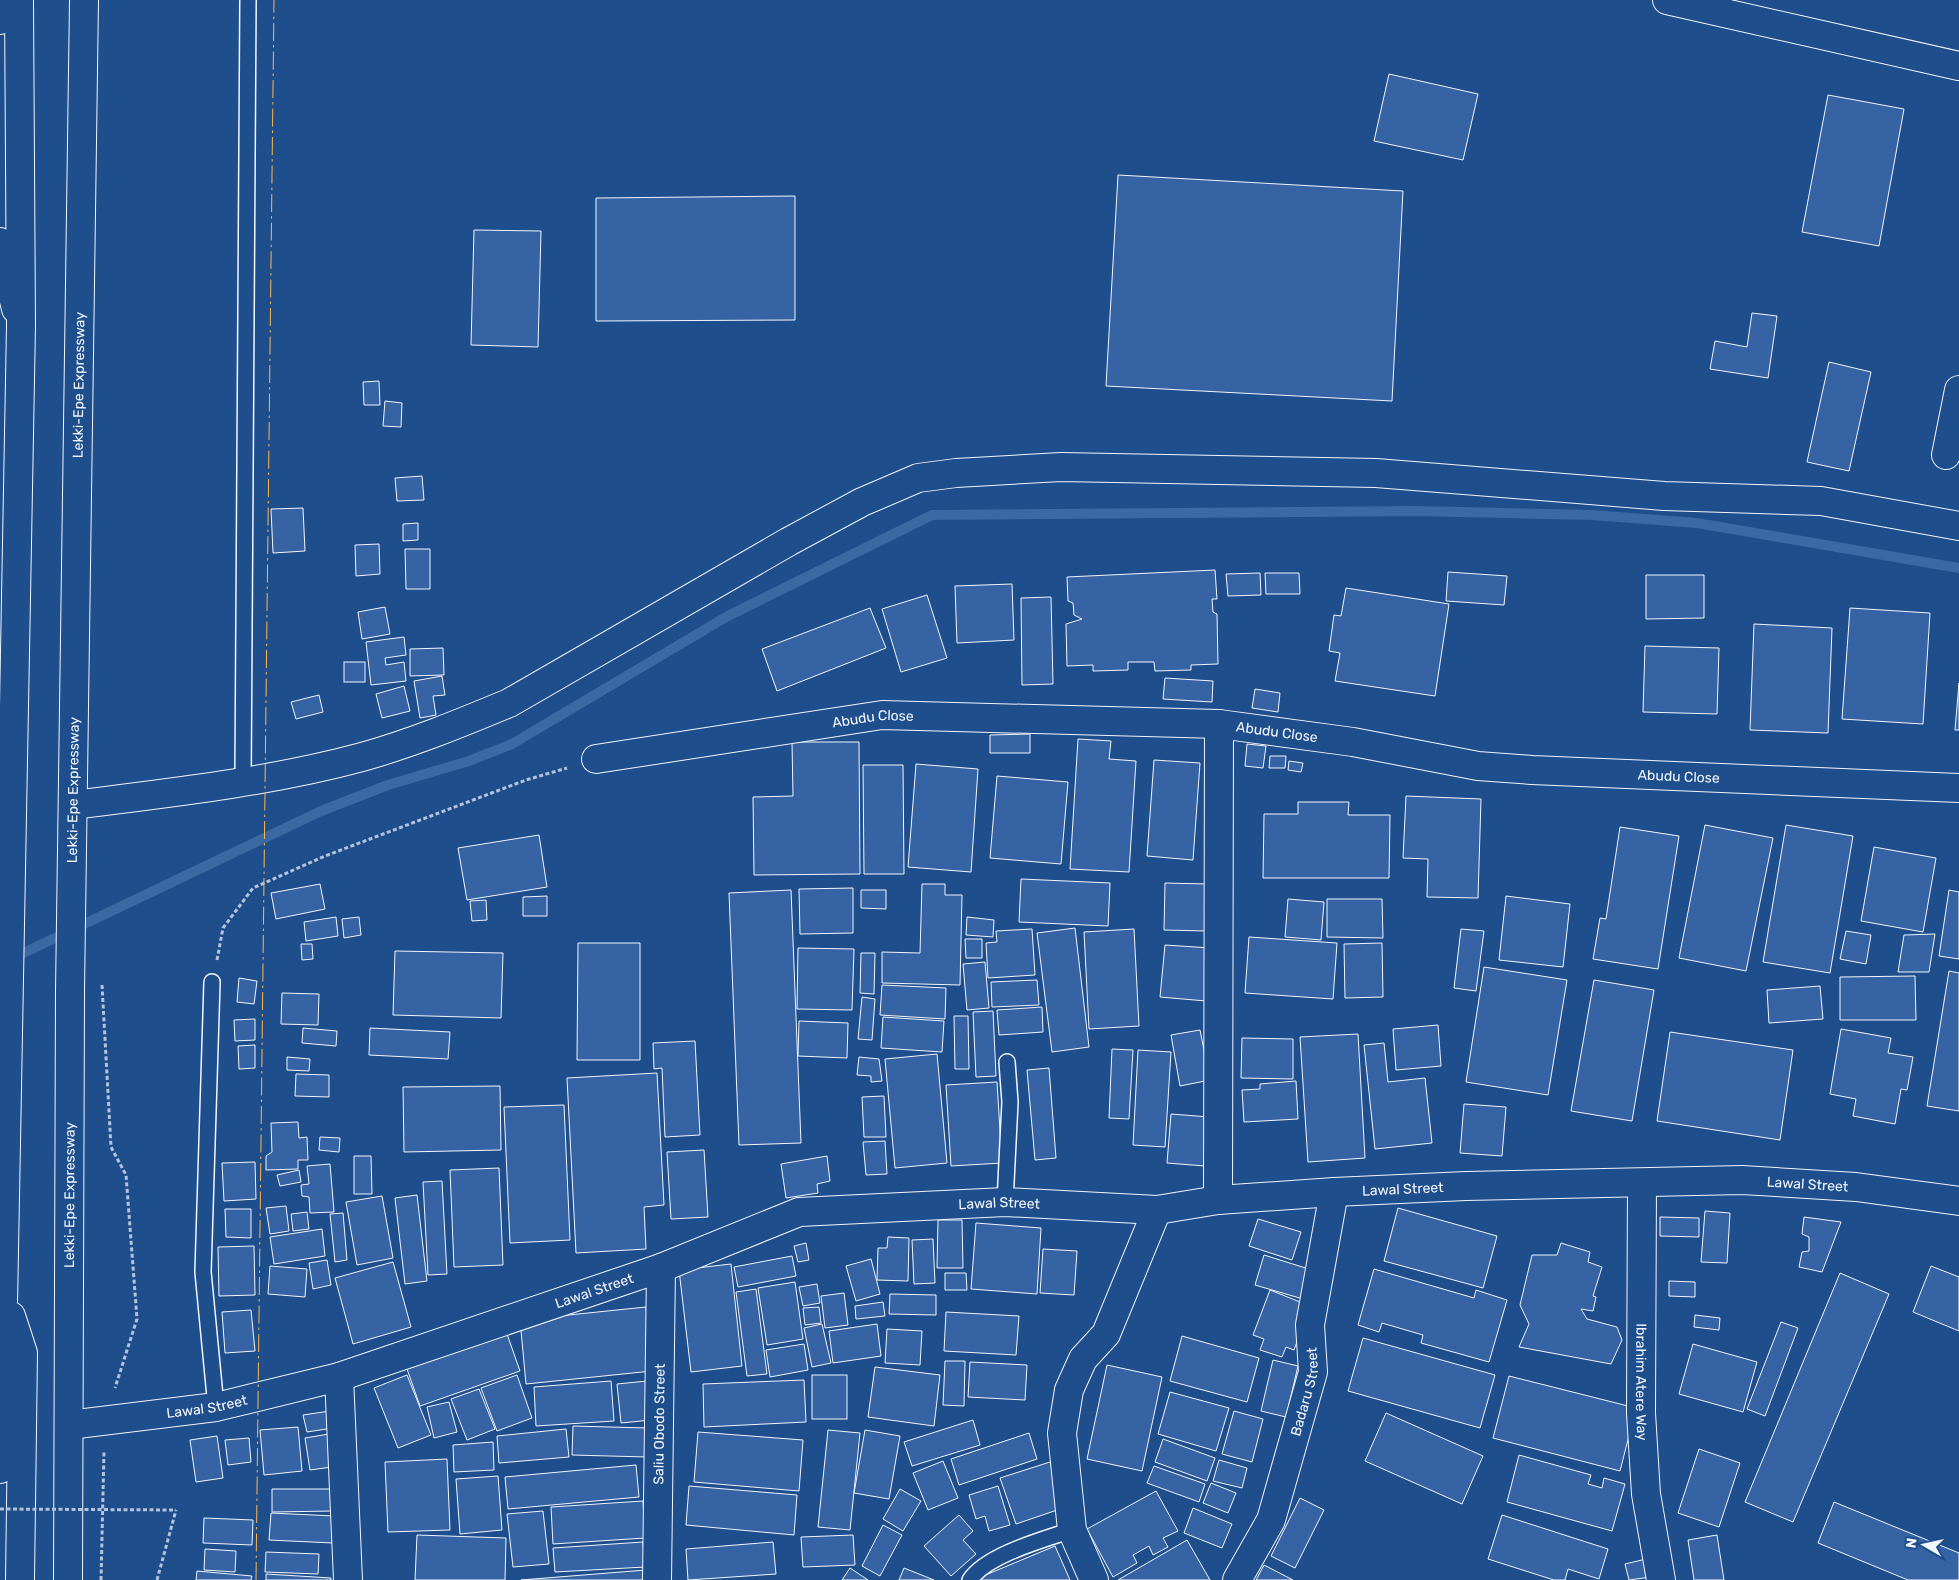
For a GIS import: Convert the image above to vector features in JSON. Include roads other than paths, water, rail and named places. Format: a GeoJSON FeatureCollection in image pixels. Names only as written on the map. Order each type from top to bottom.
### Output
{"type":"FeatureCollection","features":[{"type":"Feature","properties":{"kind":"main road"},"geometry":{"type":"LineString","coordinates":[[0,20],[4,0]]}},
{"type":"Feature","properties":{"kind":"main road"},"geometry":{"type":"LineString","coordinates":[[0,1469],[4,1298],[3,1182],[9,1017],[11,887],[13,316],[18,0]]}},
{"type":"Feature","properties":{"kind":"main road","name":"Lekki-Epe Expressway"},"geometry":{"type":"LineString","coordinates":[[68,1580],[70,991],[84,0]]}},
{"type":"Feature","properties":{"kind":"main road"},"geometry":{"type":"LineString","coordinates":[[1667,0],[1959,66]]}},
{"type":"Feature","properties":{"kind":"main road"},"geometry":{"type":"LineString","coordinates":[[0,242],[13,316]]}},
{"type":"Feature","properties":{"kind":"main road"},"geometry":{"type":"LineString","coordinates":[[1946,455],[1959,390]]}},
{"type":"Feature","properties":{"kind":"main road"},"geometry":{"type":"LineString","coordinates":[[73,805],[243,781],[362,756],[452,726],[509,703],[788,542],[862,502],[918,478],[956,473],[1061,467],[1376,473],[1664,496],[1821,501],[1959,526]]}},
{"type":"Feature","properties":{"kind":"main road","name":"Abudu Close"},"geometry":{"type":"LineString","coordinates":[[596,759],[882,715],[1219,724],[1353,742],[1478,766],[1542,771],[1959,788]]}},
{"type":"Feature","properties":{"kind":"main road"},"geometry":{"type":"LineString","coordinates":[[1218,1200],[1219,724]]}},
{"type":"Feature","properties":{"kind":"main road","name":"Lawal Street"},"geometry":{"type":"LineString","coordinates":[[69,1426],[216,1407],[339,1377],[661,1268],[799,1212],[1006,1202],[1157,1210],[1218,1200],[1334,1192],[1742,1180],[1837,1186],[1959,1201]]}},
{"type":"Feature","properties":{"kind":"main road","name":"Ibrahim Atere Way"},"geometry":{"type":"LineString","coordinates":[[1642,1183],[1641,1413],[1646,1494],[1661,1580]]}},
{"type":"Feature","properties":{"kind":"main road","name":"Badaru Street"},"geometry":{"type":"LineString","coordinates":[[1237,1580],[1271,1520],[1313,1372],[1310,1325],[1334,1192]]}},
{"type":"Feature","properties":{"kind":"main road"},"geometry":{"type":"LineString","coordinates":[[1094,1580],[1072,1530],[1062,1433],[1069,1390],[1083,1359],[1106,1334],[1157,1210]]}},
{"type":"Feature","properties":{"kind":"main road","name":"Saliu Obodo Street"},"geometry":{"type":"LineString","coordinates":[[657,1580],[661,1268]]}},
{"type":"Feature","properties":{"kind":"main road"},"geometry":{"type":"LineString","coordinates":[[4,1298],[23,1353],[20,1580]]}},
{"type":"Feature","properties":{"kind":"main road"},"geometry":{"type":"LineString","coordinates":[[339,1377],[348,1580]]}},
{"type":"Feature","properties":{"kind":"lane"},"geometry":{"type":"LineString","coordinates":[[243,781],[248,0]]}},
{"type":"Feature","properties":{"kind":"lane"},"geometry":{"type":"LineString","coordinates":[[212,982],[202,1272],[216,1407]]}},
{"type":"Feature","properties":{"kind":"lane"},"geometry":{"type":"LineString","coordinates":[[1006,1202],[1010,1102],[1007,1062]]}},
{"type":"Feature","properties":{"kind":"lane"},"geometry":{"type":"LineString","coordinates":[[970,1580],[975,1572],[1021,1547],[1072,1530]]}},
{"type":"Feature","properties":{"kind":"waterway"},"geometry":{"type":"LineString","coordinates":[[11,959],[321,811],[388,785],[469,761],[512,744],[726,617],[932,515],[1417,511],[1592,515],[1697,523],[1959,568]]}}]}
